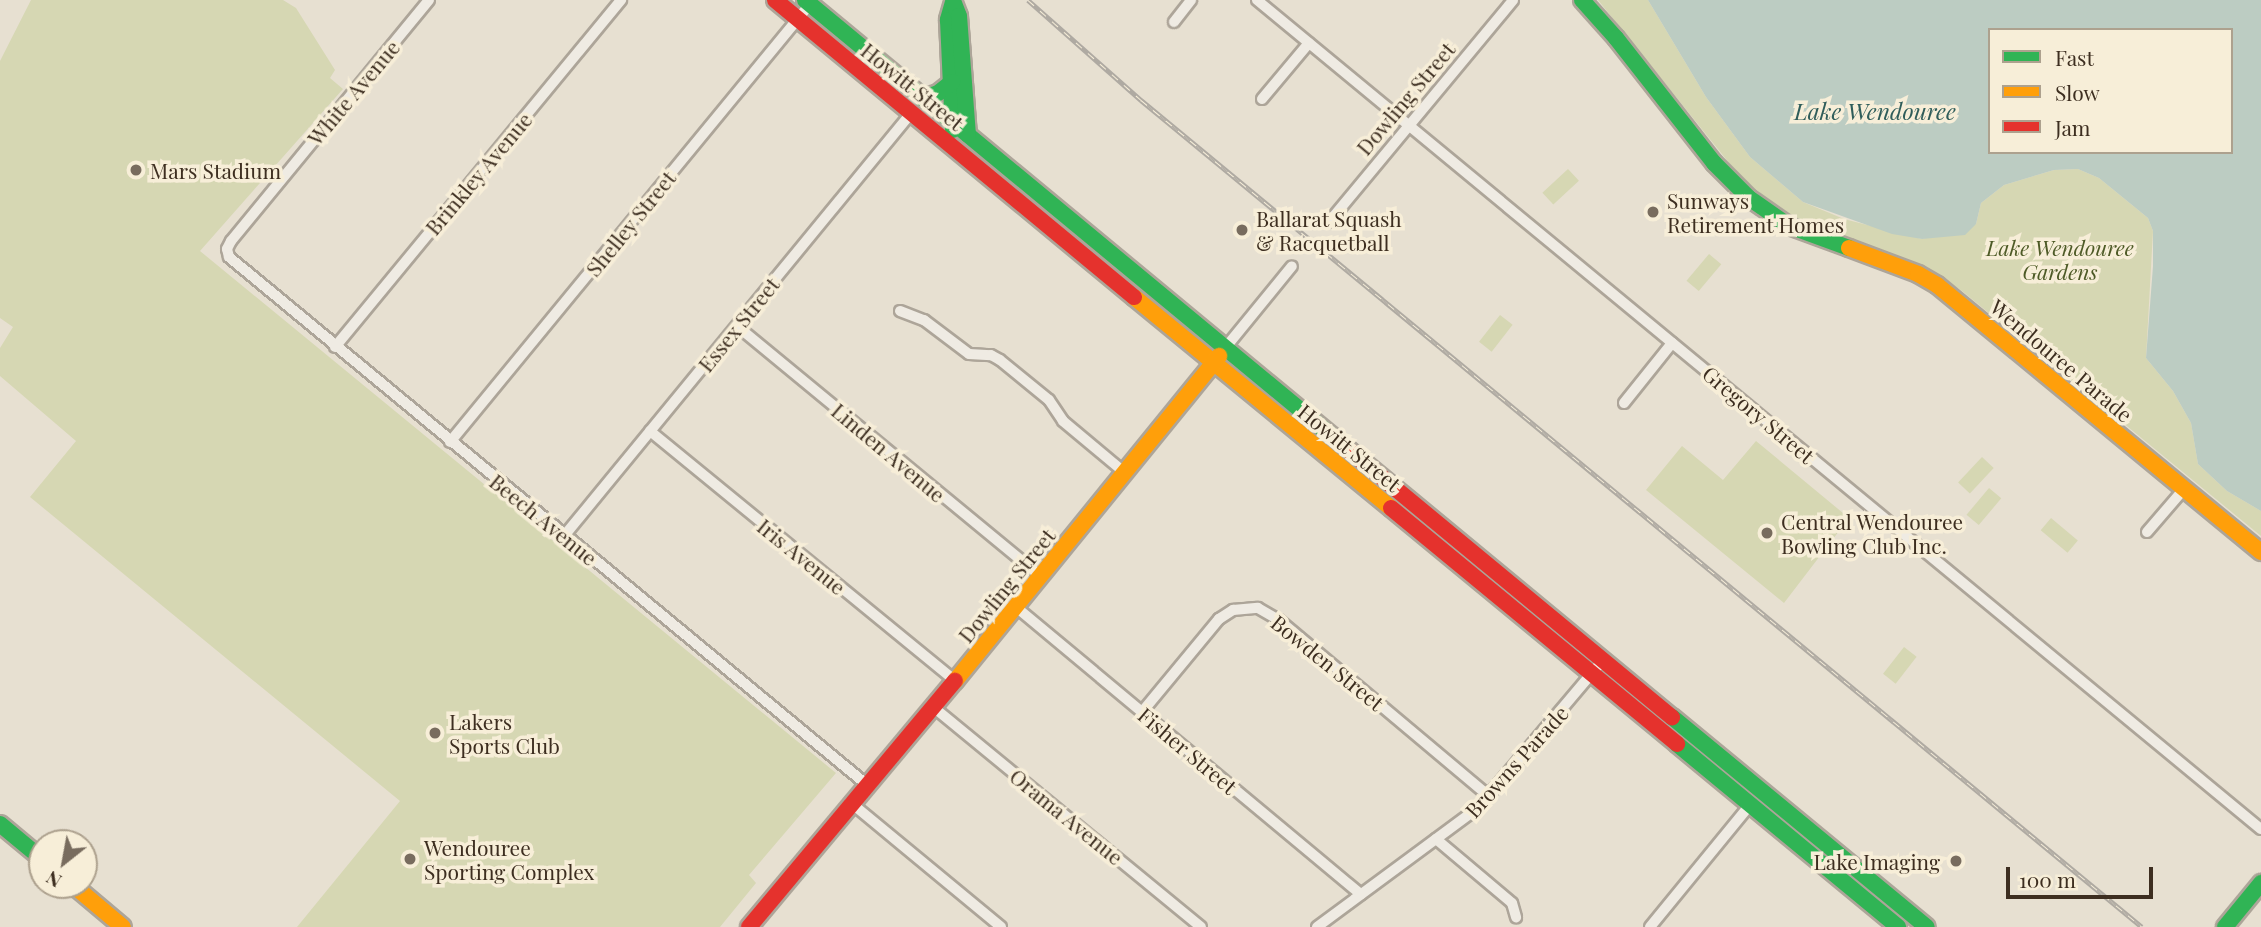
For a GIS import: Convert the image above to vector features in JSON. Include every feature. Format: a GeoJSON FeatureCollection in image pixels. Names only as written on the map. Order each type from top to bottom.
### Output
{"type":"FeatureCollection","features":[{"type":"Feature","properties":{"kind":"main road","name":"Howitt Street"},"geometry":{"type":"LineString","coordinates":[[775,0],[1898,927]]}},
{"type":"Feature","properties":{"kind":"main road","name":"Wendouree Parade"},"geometry":{"type":"LineString","coordinates":[[1582,0],[1616,38],[1714,163],[1749,198],[1796,229],[1918,274],[1937,285],[2261,552]]}},
{"type":"Feature","properties":{"kind":"main road"},"geometry":{"type":"LineString","coordinates":[[950,143],[968,135],[961,120],[952,82],[947,20],[953,1]]}},
{"type":"Feature","properties":{"kind":"main road"},"geometry":{"type":"LineString","coordinates":[[950,143],[961,120],[959,16],[953,1]]}},
{"type":"Feature","properties":{"kind":"main road","name":"Howitt Street"},"geometry":{"type":"LineString","coordinates":[[808,2],[922,98],[961,120]]}},
{"type":"Feature","properties":{"kind":"main road"},"geometry":{"type":"LineString","coordinates":[[922,98],[938,93],[952,82]]}},
{"type":"Feature","properties":{"kind":"main road","name":"Howitt Street"},"geometry":{"type":"LineString","coordinates":[[968,135],[1927,927]]}},
{"type":"Feature","properties":{"kind":"main road"},"geometry":{"type":"LineString","coordinates":[[1047,223],[1058,210]]}},
{"type":"Feature","properties":{"kind":"main road","name":"Dowling Street"},"geometry":{"type":"LineString","coordinates":[[754,925],[850,802],[1041,577],[1226,347]]}},
{"type":"Feature","properties":{"kind":"main road"},"geometry":{"type":"LineString","coordinates":[[0,824],[28,847]]}},
{"type":"Feature","properties":{"kind":"main road"},"geometry":{"type":"LineString","coordinates":[[2225,927],[2261,883]]}},
{"type":"Feature","properties":{"kind":"main road"},"geometry":{"type":"LineString","coordinates":[[90,899],[123,927]]}},
{"type":"Feature","properties":{"kind":"street","name":"White Avenue"},"geometry":{"type":"LineString","coordinates":[[227,251],[231,241],[429,0]]}},
{"type":"Feature","properties":{"kind":"street","name":"Brinkley Avenue"},"geometry":{"type":"LineString","coordinates":[[335,347],[621,0]]}},
{"type":"Feature","properties":{"kind":"street"},"geometry":{"type":"LineString","coordinates":[[1174,22],[1191,0]]}},
{"type":"Feature","properties":{"kind":"street","name":"Gregory Street"},"geometry":{"type":"LineString","coordinates":[[1256,0],[2261,829]]}},
{"type":"Feature","properties":{"kind":"street","name":"Dowling Street"},"geometry":{"type":"LineString","coordinates":[[1329,222],[1513,0]]}},
{"type":"Feature","properties":{"kind":"street","name":"Shelley Street"},"geometry":{"type":"LineString","coordinates":[[450,442],[799,19],[808,2]]}},
{"type":"Feature","properties":{"kind":"street"},"geometry":{"type":"LineString","coordinates":[[1262,99],[1308,43]]}},
{"type":"Feature","properties":{"kind":"street","name":"Essex Street"},"geometry":{"type":"LineString","coordinates":[[564,536],[912,112]]}},
{"type":"Feature","properties":{"kind":"street","name":"Beech Avenue"},"geometry":{"type":"LineString","coordinates":[[227,251],[232,262],[866,784]]}},
{"type":"Feature","properties":{"kind":"street","name":"Dowling Street"},"geometry":{"type":"LineString","coordinates":[[1226,347],[1292,265]]}},
{"type":"Feature","properties":{"kind":"street"},"geometry":{"type":"LineString","coordinates":[[901,311],[925,320],[971,355],[991,355],[1000,360],[1049,400],[1063,421],[1124,472]]}},
{"type":"Feature","properties":{"kind":"street","name":"Linden Avenue"},"geometry":{"type":"LineString","coordinates":[[737,326],[1041,577]]}},
{"type":"Feature","properties":{"kind":"street"},"geometry":{"type":"LineString","coordinates":[[1624,403],[1672,343]]}},
{"type":"Feature","properties":{"kind":"street","name":"Iris Avenue"},"geometry":{"type":"LineString","coordinates":[[650,431],[954,680]]}},
{"type":"Feature","properties":{"kind":"street"},"geometry":{"type":"LineString","coordinates":[[2147,532],[2183,489]]}},
{"type":"Feature","properties":{"kind":"street","name":"Fisher Street"},"geometry":{"type":"LineString","coordinates":[[1016,607],[1361,894]]}},
{"type":"Feature","properties":{"kind":"street","name":"Bowden Street"},"geometry":{"type":"LineString","coordinates":[[1142,712],[1219,619],[1233,610],[1258,608],[1279,620],[1489,796]]}},
{"type":"Feature","properties":{"kind":"street","name":"Browns Parade"},"geometry":{"type":"LineString","coordinates":[[1317,927],[1475,811],[1604,659]]}},
{"type":"Feature","properties":{"kind":"street","name":"Orama Avenue"},"geometry":{"type":"LineString","coordinates":[[932,706],[1201,927]]}},
{"type":"Feature","properties":{"kind":"street"},"geometry":{"type":"LineString","coordinates":[[850,802],[1001,927]]}},
{"type":"Feature","properties":{"kind":"street"},"geometry":{"type":"LineString","coordinates":[[1650,927],[1750,805]]}},
{"type":"Feature","properties":{"kind":"street"},"geometry":{"type":"LineString","coordinates":[[1436,839],[1512,903],[1516,917]]}},
{"type":"Feature","properties":{"kind":"street"},"geometry":{"type":"LineString","coordinates":[[1329,918],[1338,927]]}},
{"type":"Feature","properties":{"kind":"green space"},"geometry":{"type":"Polygon","coordinates":[[[31,0],[283,0],[296,8],[335,70],[330,78],[343,89],[200,251],[836,773],[749,875],[756,883],[720,927],[297,927],[400,801],[30,497],[76,441],[0,376],[0,348],[13,327],[0,318],[0,61],[31,0]]]}},
{"type":"Feature","properties":{"kind":"green space","name":"Lake Wendouree Gardens"},"geometry":{"type":"Polygon","coordinates":[[[1598,0],[1648,0],[1706,97],[1750,157],[1803,202],[1844,219],[1922,239],[1976,224],[1981,203],[2004,185],[2054,170],[2078,169],[2099,178],[2148,218],[2153,231],[2146,358],[2173,391],[2191,423],[2198,464],[2227,491],[2261,511],[2261,536],[1962,291],[1935,273],[1788,215],[1768,202],[1742,179],[1598,0]]]}},
{"type":"Feature","properties":{"kind":"green space"},"geometry":{"type":"Polygon","coordinates":[[[1568,169],[1579,181],[1553,205],[1542,193],[1568,169]]]}},
{"type":"Feature","properties":{"kind":"green space"},"geometry":{"type":"Polygon","coordinates":[[[1709,254],[1721,264],[1699,291],[1687,281],[1709,254]]]}},
{"type":"Feature","properties":{"kind":"green space"},"geometry":{"type":"Polygon","coordinates":[[[1500,315],[1513,325],[1492,352],[1479,342],[1500,315]]]}},
{"type":"Feature","properties":{"kind":"green space","name":"Central Wendouree Bowling Club Inc."},"geometry":{"type":"Polygon","coordinates":[[[1756,441],[1849,518],[1784,603],[1646,490],[1682,446],[1723,480],[1756,441]]]}},
{"type":"Feature","properties":{"kind":"green space"},"geometry":{"type":"Polygon","coordinates":[[[1982,457],[1994,468],[1970,494],[1958,483],[1982,457]]]}},
{"type":"Feature","properties":{"kind":"green space"},"geometry":{"type":"Polygon","coordinates":[[[1989,488],[2001,498],[1979,525],[1967,515],[1989,488]]]}},
{"type":"Feature","properties":{"kind":"green space"},"geometry":{"type":"Polygon","coordinates":[[[2051,518],[2078,540],[2068,553],[2041,530],[2051,518]]]}},
{"type":"Feature","properties":{"kind":"green space"},"geometry":{"type":"Polygon","coordinates":[[[1904,647],[1917,657],[1896,684],[1883,674],[1904,647]]]}},
{"type":"Feature","properties":{"kind":"water","name":"Lake Wendouree"},"geometry":{"type":"Polygon","coordinates":[[[1648,0],[2261,0],[2261,511],[2227,491],[2198,464],[2191,423],[2173,391],[2146,358],[2153,231],[2148,218],[2099,178],[2078,169],[2054,170],[2004,185],[1981,203],[1976,224],[1965,235],[1922,239],[1892,234],[1803,202],[1750,157],[1706,97],[1648,0]]]}},
{"type":"Feature","properties":{"kind":"railway"},"geometry":{"type":"LineString","coordinates":[[1028,0],[1141,100],[2142,927]]}},
{"type":"Feature","properties":{"kind":"traffic: fast"},"geometry":{"type":"LineString","coordinates":[[805,0],[1350,451]]}},
{"type":"Feature","properties":{"kind":"traffic: fast"},"geometry":{"type":"LineString","coordinates":[[1582,0],[1616,38],[1714,163],[1749,198],[1789,226],[1849,248]]}},
{"type":"Feature","properties":{"kind":"traffic: fast"},"geometry":{"type":"LineString","coordinates":[[953,2],[948,20],[953,130]]}},
{"type":"Feature","properties":{"kind":"traffic: fast"},"geometry":{"type":"LineString","coordinates":[[954,3],[959,16],[968,135]]}},
{"type":"Feature","properties":{"kind":"traffic: fast"},"geometry":{"type":"LineString","coordinates":[[922,98],[938,93],[952,82]]}},
{"type":"Feature","properties":{"kind":"traffic: fast"},"geometry":{"type":"LineString","coordinates":[[1672,717],[1927,927]]}},
{"type":"Feature","properties":{"kind":"traffic: fast"},"geometry":{"type":"LineString","coordinates":[[1677,744],[1898,927]]}},
{"type":"Feature","properties":{"kind":"traffic: fast"},"geometry":{"type":"LineString","coordinates":[[0,824],[28,847]]}},
{"type":"Feature","properties":{"kind":"traffic: fast"},"geometry":{"type":"LineString","coordinates":[[2225,927],[2261,883]]}},
{"type":"Feature","properties":{"kind":"traffic: slow"},"geometry":{"type":"LineString","coordinates":[[1849,248],[1918,274],[1937,285],[2261,552]]}},
{"type":"Feature","properties":{"kind":"traffic: slow"},"geometry":{"type":"LineString","coordinates":[[1134,297],[1391,508]]}},
{"type":"Feature","properties":{"kind":"traffic: slow"},"geometry":{"type":"LineString","coordinates":[[955,681],[1219,356]]}},
{"type":"Feature","properties":{"kind":"traffic: slow"},"geometry":{"type":"LineString","coordinates":[[90,899],[123,927]]}},
{"type":"Feature","properties":{"kind":"traffic: jam"},"geometry":{"type":"LineString","coordinates":[[775,0],[1134,297]]}},
{"type":"Feature","properties":{"kind":"traffic: jam"},"geometry":{"type":"LineString","coordinates":[[1350,451],[1672,717]]}},
{"type":"Feature","properties":{"kind":"traffic: jam"},"geometry":{"type":"LineString","coordinates":[[1391,508],[1677,744]]}},
{"type":"Feature","properties":{"kind":"traffic: jam"},"geometry":{"type":"LineString","coordinates":[[749,927],[955,681]]}},
{"type":"Feature","properties":{"kind":"place","name":"Mars Stadium"},"geometry":{"type":"Point","coordinates":[136,170]}},
{"type":"Feature","properties":{"kind":"place","name":"Sunways Retirement Homes"},"geometry":{"type":"Point","coordinates":[1653,212]}},
{"type":"Feature","properties":{"kind":"place","name":"Ballarat Squash & Racquetball"},"geometry":{"type":"Point","coordinates":[1242,230]}},
{"type":"Feature","properties":{"kind":"place","name":"Central Wendouree Bowling Club Inc."},"geometry":{"type":"Point","coordinates":[1767,533]}},
{"type":"Feature","properties":{"kind":"place","name":"Lakers Sports Club"},"geometry":{"type":"Point","coordinates":[435,733]}},
{"type":"Feature","properties":{"kind":"place","name":"Wendouree Sporting Complex"},"geometry":{"type":"Point","coordinates":[410,859]}},
{"type":"Feature","properties":{"kind":"place","name":"Lake Imaging"},"geometry":{"type":"Point","coordinates":[1956,861]}}]}
